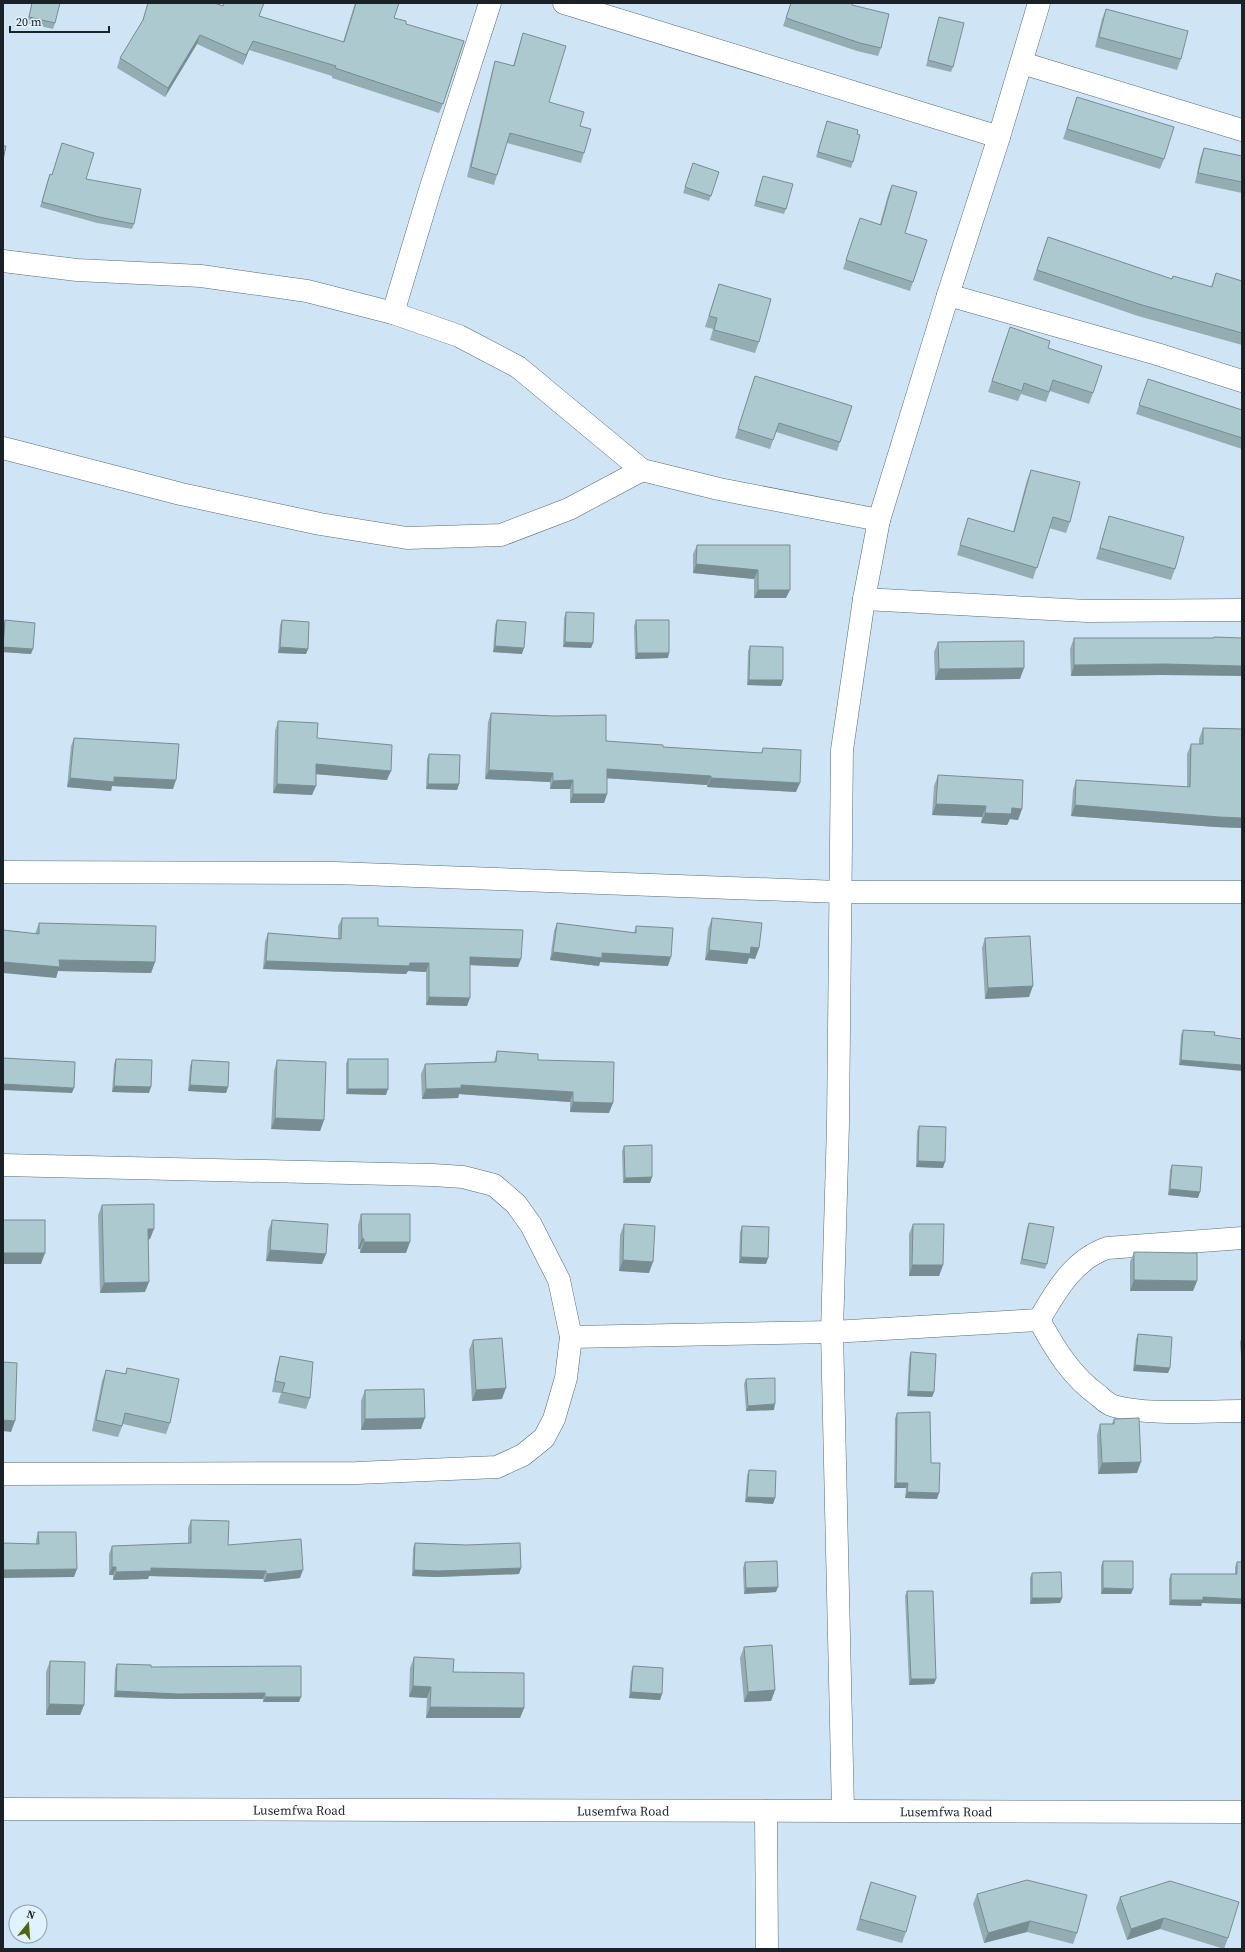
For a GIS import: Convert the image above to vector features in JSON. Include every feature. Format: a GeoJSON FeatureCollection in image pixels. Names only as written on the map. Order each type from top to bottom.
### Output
{"type":"FeatureCollection","features":[{"type":"Feature","properties":{"kind":"street"},"geometry":{"type":"LineString","coordinates":[[393,312],[436,169],[490,3]]}},
{"type":"Feature","properties":{"kind":"street"},"geometry":{"type":"LineString","coordinates":[[564,3],[999,138]]}},
{"type":"Feature","properties":{"kind":"street"},"geometry":{"type":"LineString","coordinates":[[843,1810],[832,1332],[838,1124],[839,892],[842,750],[864,599],[879,520],[948,295],[999,138],[1039,3]]}},
{"type":"Feature","properties":{"kind":"street"},"geometry":{"type":"LineString","coordinates":[[1022,63],[1242,130]]}},
{"type":"Feature","properties":{"kind":"street"},"geometry":{"type":"LineString","coordinates":[[3,261],[77,270],[201,276],[307,291],[393,312],[459,336],[518,366],[642,470],[719,489],[879,520]]}},
{"type":"Feature","properties":{"kind":"street"},"geometry":{"type":"LineString","coordinates":[[948,295],[1157,354],[1242,381]]}},
{"type":"Feature","properties":{"kind":"street"},"geometry":{"type":"LineString","coordinates":[[3,448],[180,494],[320,524],[407,538],[501,535],[569,509],[642,470]]}},
{"type":"Feature","properties":{"kind":"street"},"geometry":{"type":"LineString","coordinates":[[864,599],[1087,611],[1242,610]]}},
{"type":"Feature","properties":{"kind":"street"},"geometry":{"type":"LineString","coordinates":[[3,872],[335,873],[839,892],[1242,892]]}},
{"type":"Feature","properties":{"kind":"street"},"geometry":{"type":"LineString","coordinates":[[3,1165],[434,1175],[463,1177],[494,1186],[516,1204],[531,1224],[559,1280],[571,1337],[566,1378],[554,1419],[544,1438],[523,1455],[497,1467],[357,1473],[3,1474]]}},
{"type":"Feature","properties":{"kind":"street"},"geometry":{"type":"LineString","coordinates":[[1039,1320],[1059,1287],[1082,1261],[1096,1252],[1107,1248],[1242,1238]]}},
{"type":"Feature","properties":{"kind":"street"},"geometry":{"type":"LineString","coordinates":[[571,1337],[832,1332],[1039,1320]]}},
{"type":"Feature","properties":{"kind":"street"},"geometry":{"type":"LineString","coordinates":[[1039,1320],[1067,1367],[1084,1385],[1110,1404],[1133,1409],[1162,1411],[1242,1411]]}},
{"type":"Feature","properties":{"kind":"street","name":"Lusemfwa Road"},"geometry":{"type":"LineString","coordinates":[[3,1809],[1242,1812]]}},
{"type":"Feature","properties":{"kind":"street"},"geometry":{"type":"LineString","coordinates":[[766,1811],[767,1949]]}},
{"type":"Feature","properties":{"kind":"building"},"geometry":{"type":"Polygon","coordinates":[[[32,3],[60,3],[55,23],[29,17],[32,3]]]}},
{"type":"Feature","properties":{"kind":"building"},"geometry":{"type":"Polygon","coordinates":[[[148,3],[214,3],[223,6],[224,3],[264,3],[259,16],[344,42],[356,3],[399,3],[394,18],[406,21],[406,24],[464,41],[443,104],[335,68],[336,66],[253,41],[246,55],[200,35],[168,88],[120,58],[143,20],[148,3]]]}},
{"type":"Feature","properties":{"kind":"building"},"geometry":{"type":"Polygon","coordinates":[[[791,3],[852,3],[852,5],[889,14],[881,48],[860,43],[786,18],[791,3]]]}},
{"type":"Feature","properties":{"kind":"building"},"geometry":{"type":"Polygon","coordinates":[[[1106,9],[1188,31],[1181,59],[1099,37],[1106,9]]]}},
{"type":"Feature","properties":{"kind":"building"},"geometry":{"type":"Polygon","coordinates":[[[939,17],[964,23],[953,67],[928,60],[939,17]]]}},
{"type":"Feature","properties":{"kind":"building"},"geometry":{"type":"Polygon","coordinates":[[[523,33],[566,46],[549,102],[584,112],[580,126],[591,129],[584,153],[510,133],[497,175],[471,167],[495,61],[514,66],[523,33]]]}},
{"type":"Feature","properties":{"kind":"building"},"geometry":{"type":"Polygon","coordinates":[[[1077,97],[1174,127],[1164,159],[1067,129],[1077,97]]]}},
{"type":"Feature","properties":{"kind":"building"},"geometry":{"type":"Polygon","coordinates":[[[827,121],[858,130],[857,134],[860,135],[853,162],[818,152],[827,121]]]}},
{"type":"Feature","properties":{"kind":"building"},"geometry":{"type":"Polygon","coordinates":[[[62,143],[94,153],[86,179],[141,189],[134,224],[99,217],[42,202],[50,174],[52,175],[62,143]]]}},
{"type":"Feature","properties":{"kind":"building"},"geometry":{"type":"Polygon","coordinates":[[[3,146],[6,146],[3,160],[3,146]]]}},
{"type":"Feature","properties":{"kind":"building"},"geometry":{"type":"Polygon","coordinates":[[[1204,148],[1242,156],[1242,182],[1198,173],[1204,148]]]}},
{"type":"Feature","properties":{"kind":"building"},"geometry":{"type":"Polygon","coordinates":[[[693,163],[719,172],[711,196],[685,187],[693,163]]]}},
{"type":"Feature","properties":{"kind":"building"},"geometry":{"type":"Polygon","coordinates":[[[763,176],[793,184],[786,209],[756,201],[763,176]]]}},
{"type":"Feature","properties":{"kind":"building"},"geometry":{"type":"Polygon","coordinates":[[[892,185],[917,192],[905,233],[927,240],[913,282],[846,260],[860,218],[881,225],[892,185]]]}},
{"type":"Feature","properties":{"kind":"building"},"geometry":{"type":"Polygon","coordinates":[[[1048,237],[1172,279],[1173,276],[1212,287],[1216,273],[1242,281],[1242,333],[1142,305],[1037,270],[1048,237]]]}},
{"type":"Feature","properties":{"kind":"building"},"geometry":{"type":"Polygon","coordinates":[[[719,284],[771,299],[759,342],[714,330],[717,318],[709,316],[719,284]]]}},
{"type":"Feature","properties":{"kind":"building"},"geometry":{"type":"Polygon","coordinates":[[[1010,327],[1050,341],[1048,348],[1102,366],[1093,393],[1053,380],[1049,392],[1024,383],[1022,391],[992,381],[1010,327]]]}},
{"type":"Feature","properties":{"kind":"building"},"geometry":{"type":"Polygon","coordinates":[[[755,376],[852,406],[840,442],[779,423],[773,440],[738,429],[755,376]]]}},
{"type":"Feature","properties":{"kind":"building"},"geometry":{"type":"Polygon","coordinates":[[[1148,379],[1242,410],[1242,438],[1139,405],[1148,379]]]}},
{"type":"Feature","properties":{"kind":"building"},"geometry":{"type":"Polygon","coordinates":[[[1031,470],[1080,482],[1070,522],[1053,517],[1037,568],[960,545],[968,518],[1014,532],[1031,470]]]}},
{"type":"Feature","properties":{"kind":"building"},"geometry":{"type":"Polygon","coordinates":[[[1109,516],[1184,537],[1175,569],[1100,548],[1109,516]]]}},
{"type":"Feature","properties":{"kind":"building"},"geometry":{"type":"Polygon","coordinates":[[[697,545],[790,545],[790,590],[758,590],[758,570],[696,564],[697,545]]]}},
{"type":"Feature","properties":{"kind":"building"},"geometry":{"type":"Polygon","coordinates":[[[566,612],[594,613],[593,643],[565,642],[566,612]]]}},
{"type":"Feature","properties":{"kind":"building"},"geometry":{"type":"Polygon","coordinates":[[[5,620],[35,623],[33,649],[3,647],[5,620]]]}},
{"type":"Feature","properties":{"kind":"building"},"geometry":{"type":"Polygon","coordinates":[[[282,620],[309,622],[308,649],[280,647],[282,620]]]}},
{"type":"Feature","properties":{"kind":"building"},"geometry":{"type":"Polygon","coordinates":[[[497,620],[526,622],[524,648],[495,646],[497,620]]]}},
{"type":"Feature","properties":{"kind":"building"},"geometry":{"type":"Polygon","coordinates":[[[636,620],[669,620],[669,653],[637,653],[636,620]]]}},
{"type":"Feature","properties":{"kind":"building"},"geometry":{"type":"Polygon","coordinates":[[[1074,638],[1242,638],[1242,666],[1165,664],[1074,665],[1074,638]]]}},
{"type":"Feature","properties":{"kind":"building"},"geometry":{"type":"Polygon","coordinates":[[[1024,641],[1024,668],[939,669],[938,642],[1024,641]]]}},
{"type":"Feature","properties":{"kind":"building"},"geometry":{"type":"Polygon","coordinates":[[[750,646],[783,647],[783,680],[749,680],[750,646]]]}},
{"type":"Feature","properties":{"kind":"building"},"geometry":{"type":"Polygon","coordinates":[[[491,713],[554,716],[606,715],[606,741],[663,745],[663,747],[762,753],[763,748],[801,750],[800,783],[711,778],[711,776],[607,769],[607,794],[573,794],[573,780],[553,781],[553,773],[489,770],[491,713]]]}},
{"type":"Feature","properties":{"kind":"building"},"geometry":{"type":"Polygon","coordinates":[[[278,721],[318,723],[317,738],[392,745],[391,771],[316,764],[316,786],[277,784],[278,721]]]}},
{"type":"Feature","properties":{"kind":"building"},"geometry":{"type":"Polygon","coordinates":[[[1203,728],[1242,729],[1242,818],[1075,805],[1076,780],[1190,787],[1191,744],[1203,744],[1203,728]]]}},
{"type":"Feature","properties":{"kind":"building"},"geometry":{"type":"Polygon","coordinates":[[[74,738],[179,744],[176,780],[114,777],[114,782],[70,778],[74,738]]]}},
{"type":"Feature","properties":{"kind":"building"},"geometry":{"type":"Polygon","coordinates":[[[429,754],[460,755],[459,784],[428,784],[429,754]]]}},
{"type":"Feature","properties":{"kind":"building"},"geometry":{"type":"Polygon","coordinates":[[[938,775],[1023,780],[1022,809],[1012,808],[1011,814],[985,813],[986,806],[936,804],[938,775]]]}},
{"type":"Feature","properties":{"kind":"building"},"geometry":{"type":"Polygon","coordinates":[[[342,918],[378,918],[378,926],[523,930],[521,959],[470,957],[470,998],[429,997],[429,963],[410,963],[409,966],[266,961],[268,933],[341,939],[342,918]]]}},
{"type":"Feature","properties":{"kind":"building"},"geometry":{"type":"Polygon","coordinates":[[[712,918],[762,923],[759,948],[751,947],[750,954],[709,950],[712,918]]]}},
{"type":"Feature","properties":{"kind":"building"},"geometry":{"type":"Polygon","coordinates":[[[39,923],[156,926],[155,962],[59,960],[60,967],[3,962],[3,930],[39,934],[39,923]]]}},
{"type":"Feature","properties":{"kind":"building"},"geometry":{"type":"Polygon","coordinates":[[[557,923],[636,933],[636,926],[673,928],[671,957],[602,953],[602,958],[553,952],[557,923]]]}},
{"type":"Feature","properties":{"kind":"building"},"geometry":{"type":"Polygon","coordinates":[[[1030,936],[1033,986],[988,988],[985,938],[1030,936]]]}},
{"type":"Feature","properties":{"kind":"building"},"geometry":{"type":"Polygon","coordinates":[[[1183,1030],[1215,1032],[1214,1035],[1242,1039],[1242,1065],[1181,1060],[1183,1030]]]}},
{"type":"Feature","properties":{"kind":"building"},"geometry":{"type":"Polygon","coordinates":[[[497,1051],[538,1054],[538,1060],[614,1062],[613,1103],[573,1102],[573,1092],[461,1085],[461,1088],[426,1089],[425,1064],[496,1062],[497,1051]]]}},
{"type":"Feature","properties":{"kind":"building"},"geometry":{"type":"Polygon","coordinates":[[[3,1058],[75,1062],[74,1088],[3,1084],[3,1058]]]}},
{"type":"Feature","properties":{"kind":"building"},"geometry":{"type":"Polygon","coordinates":[[[116,1059],[152,1060],[151,1087],[114,1086],[116,1059]]]}},
{"type":"Feature","properties":{"kind":"building"},"geometry":{"type":"Polygon","coordinates":[[[348,1059],[388,1059],[388,1089],[348,1089],[348,1059]]]}},
{"type":"Feature","properties":{"kind":"building"},"geometry":{"type":"Polygon","coordinates":[[[192,1060],[229,1062],[228,1087],[190,1085],[192,1060]]]}},
{"type":"Feature","properties":{"kind":"building"},"geometry":{"type":"Polygon","coordinates":[[[277,1060],[326,1062],[324,1120],[275,1118],[277,1060]]]}},
{"type":"Feature","properties":{"kind":"building"},"geometry":{"type":"Polygon","coordinates":[[[919,1126],[946,1127],[945,1162],[918,1161],[919,1126]]]}},
{"type":"Feature","properties":{"kind":"building"},"geometry":{"type":"Polygon","coordinates":[[[652,1145],[652,1177],[625,1178],[624,1146],[652,1145]]]}},
{"type":"Feature","properties":{"kind":"building"},"geometry":{"type":"Polygon","coordinates":[[[1172,1165],[1202,1167],[1200,1192],[1170,1189],[1172,1165]]]}},
{"type":"Feature","properties":{"kind":"building"},"geometry":{"type":"Polygon","coordinates":[[[154,1204],[154,1229],[148,1229],[149,1282],[104,1283],[102,1205],[154,1204]]]}},
{"type":"Feature","properties":{"kind":"building"},"geometry":{"type":"Polygon","coordinates":[[[361,1214],[410,1214],[410,1242],[364,1242],[364,1239],[362,1238],[361,1214]]]}},
{"type":"Feature","properties":{"kind":"building"},"geometry":{"type":"Polygon","coordinates":[[[3,1220],[45,1220],[45,1253],[3,1253],[3,1220]]]}},
{"type":"Feature","properties":{"kind":"building"},"geometry":{"type":"Polygon","coordinates":[[[272,1220],[328,1224],[326,1254],[270,1250],[272,1220]]]}},
{"type":"Feature","properties":{"kind":"building"},"geometry":{"type":"Polygon","coordinates":[[[1029,1223],[1054,1227],[1047,1264],[1022,1259],[1029,1223]]]}},
{"type":"Feature","properties":{"kind":"building"},"geometry":{"type":"Polygon","coordinates":[[[624,1224],[655,1226],[653,1262],[623,1260],[624,1224]]]}},
{"type":"Feature","properties":{"kind":"building"},"geometry":{"type":"Polygon","coordinates":[[[913,1224],[944,1224],[943,1265],[912,1265],[913,1224]]]}},
{"type":"Feature","properties":{"kind":"building"},"geometry":{"type":"Polygon","coordinates":[[[742,1226],[769,1227],[768,1258],[741,1257],[742,1226]]]}},
{"type":"Feature","properties":{"kind":"building"},"geometry":{"type":"Polygon","coordinates":[[[1134,1252],[1197,1253],[1197,1281],[1134,1280],[1134,1252]]]}},
{"type":"Feature","properties":{"kind":"building"},"geometry":{"type":"Polygon","coordinates":[[[1138,1334],[1172,1337],[1170,1368],[1135,1365],[1138,1334]]]}},
{"type":"Feature","properties":{"kind":"building"},"geometry":{"type":"Polygon","coordinates":[[[502,1338],[506,1388],[476,1390],[473,1340],[502,1338]]]}},
{"type":"Feature","properties":{"kind":"building"},"geometry":{"type":"Polygon","coordinates":[[[911,1352],[936,1354],[934,1392],[909,1391],[911,1352]]]}},
{"type":"Feature","properties":{"kind":"building"},"geometry":{"type":"Polygon","coordinates":[[[280,1356],[313,1362],[310,1398],[282,1392],[285,1383],[275,1381],[280,1356]]]}},
{"type":"Feature","properties":{"kind":"building"},"geometry":{"type":"Polygon","coordinates":[[[3,1362],[17,1363],[15,1421],[3,1420],[3,1362]]]}},
{"type":"Feature","properties":{"kind":"building"},"geometry":{"type":"Polygon","coordinates":[[[127,1368],[179,1379],[170,1423],[125,1413],[122,1426],[96,1420],[106,1370],[126,1374],[127,1368]]]}},
{"type":"Feature","properties":{"kind":"building"},"geometry":{"type":"Polygon","coordinates":[[[775,1378],[775,1404],[748,1406],[746,1379],[775,1378]]]}},
{"type":"Feature","properties":{"kind":"building"},"geometry":{"type":"Polygon","coordinates":[[[424,1389],[425,1418],[365,1419],[365,1390],[424,1389]]]}},
{"type":"Feature","properties":{"kind":"building"},"geometry":{"type":"Polygon","coordinates":[[[930,1412],[931,1463],[940,1463],[939,1493],[907,1492],[908,1483],[896,1483],[897,1413],[930,1412]]]}},
{"type":"Feature","properties":{"kind":"building"},"geometry":{"type":"Polygon","coordinates":[[[1139,1418],[1141,1462],[1102,1463],[1100,1424],[1114,1424],[1114,1419],[1139,1418]]]}},
{"type":"Feature","properties":{"kind":"building"},"geometry":{"type":"Polygon","coordinates":[[[749,1470],[776,1471],[775,1498],[747,1497],[749,1470]]]}},
{"type":"Feature","properties":{"kind":"building"},"geometry":{"type":"Polygon","coordinates":[[[191,1520],[229,1521],[228,1545],[301,1539],[303,1570],[267,1574],[266,1571],[151,1568],[151,1571],[116,1572],[116,1567],[112,1567],[112,1546],[191,1543],[191,1520]]]}},
{"type":"Feature","properties":{"kind":"building"},"geometry":{"type":"Polygon","coordinates":[[[38,1532],[76,1532],[77,1569],[3,1570],[3,1543],[39,1544],[38,1532]]]}},
{"type":"Feature","properties":{"kind":"building"},"geometry":{"type":"Polygon","coordinates":[[[415,1543],[466,1545],[520,1543],[521,1568],[438,1571],[414,1570],[415,1543]]]}},
{"type":"Feature","properties":{"kind":"building"},"geometry":{"type":"Polygon","coordinates":[[[777,1561],[778,1587],[746,1588],[745,1562],[777,1561]]]}},
{"type":"Feature","properties":{"kind":"building"},"geometry":{"type":"Polygon","coordinates":[[[1103,1561],[1133,1561],[1133,1589],[1103,1588],[1103,1561]]]}},
{"type":"Feature","properties":{"kind":"building"},"geometry":{"type":"Polygon","coordinates":[[[1237,1562],[1242,1562],[1242,1599],[1203,1597],[1203,1600],[1171,1600],[1171,1574],[1237,1574],[1237,1562]]]}},
{"type":"Feature","properties":{"kind":"building"},"geometry":{"type":"Polygon","coordinates":[[[1061,1572],[1062,1598],[1032,1598],[1032,1573],[1061,1572]]]}},
{"type":"Feature","properties":{"kind":"building"},"geometry":{"type":"Polygon","coordinates":[[[907,1591],[933,1591],[936,1679],[911,1679],[907,1591]]]}},
{"type":"Feature","properties":{"kind":"building"},"geometry":{"type":"Polygon","coordinates":[[[772,1645],[775,1690],[748,1692],[744,1647],[772,1645]]]}},
{"type":"Feature","properties":{"kind":"building"},"geometry":{"type":"Polygon","coordinates":[[[414,1657],[454,1659],[453,1672],[524,1673],[524,1708],[430,1707],[431,1687],[413,1686],[414,1657]]]}},
{"type":"Feature","properties":{"kind":"building"},"geometry":{"type":"Polygon","coordinates":[[[50,1661],[85,1662],[84,1705],[49,1704],[50,1661]]]}},
{"type":"Feature","properties":{"kind":"building"},"geometry":{"type":"Polygon","coordinates":[[[117,1664],[151,1665],[151,1667],[301,1666],[301,1697],[265,1697],[265,1693],[178,1694],[116,1691],[117,1664]]]}},
{"type":"Feature","properties":{"kind":"building"},"geometry":{"type":"Polygon","coordinates":[[[633,1666],[663,1668],[662,1694],[631,1692],[633,1666]]]}},
{"type":"Feature","properties":{"kind":"building"},"geometry":{"type":"Polygon","coordinates":[[[1027,1880],[1087,1895],[1077,1933],[1030,1921],[988,1933],[977,1894],[1027,1880]]]}},
{"type":"Feature","properties":{"kind":"building"},"geometry":{"type":"Polygon","coordinates":[[[1170,1881],[1239,1902],[1228,1938],[1164,1918],[1131,1929],[1120,1897],[1170,1881]]]}},
{"type":"Feature","properties":{"kind":"building"},"geometry":{"type":"Polygon","coordinates":[[[871,1882],[916,1896],[906,1932],[860,1919],[871,1882]]]}}]}
